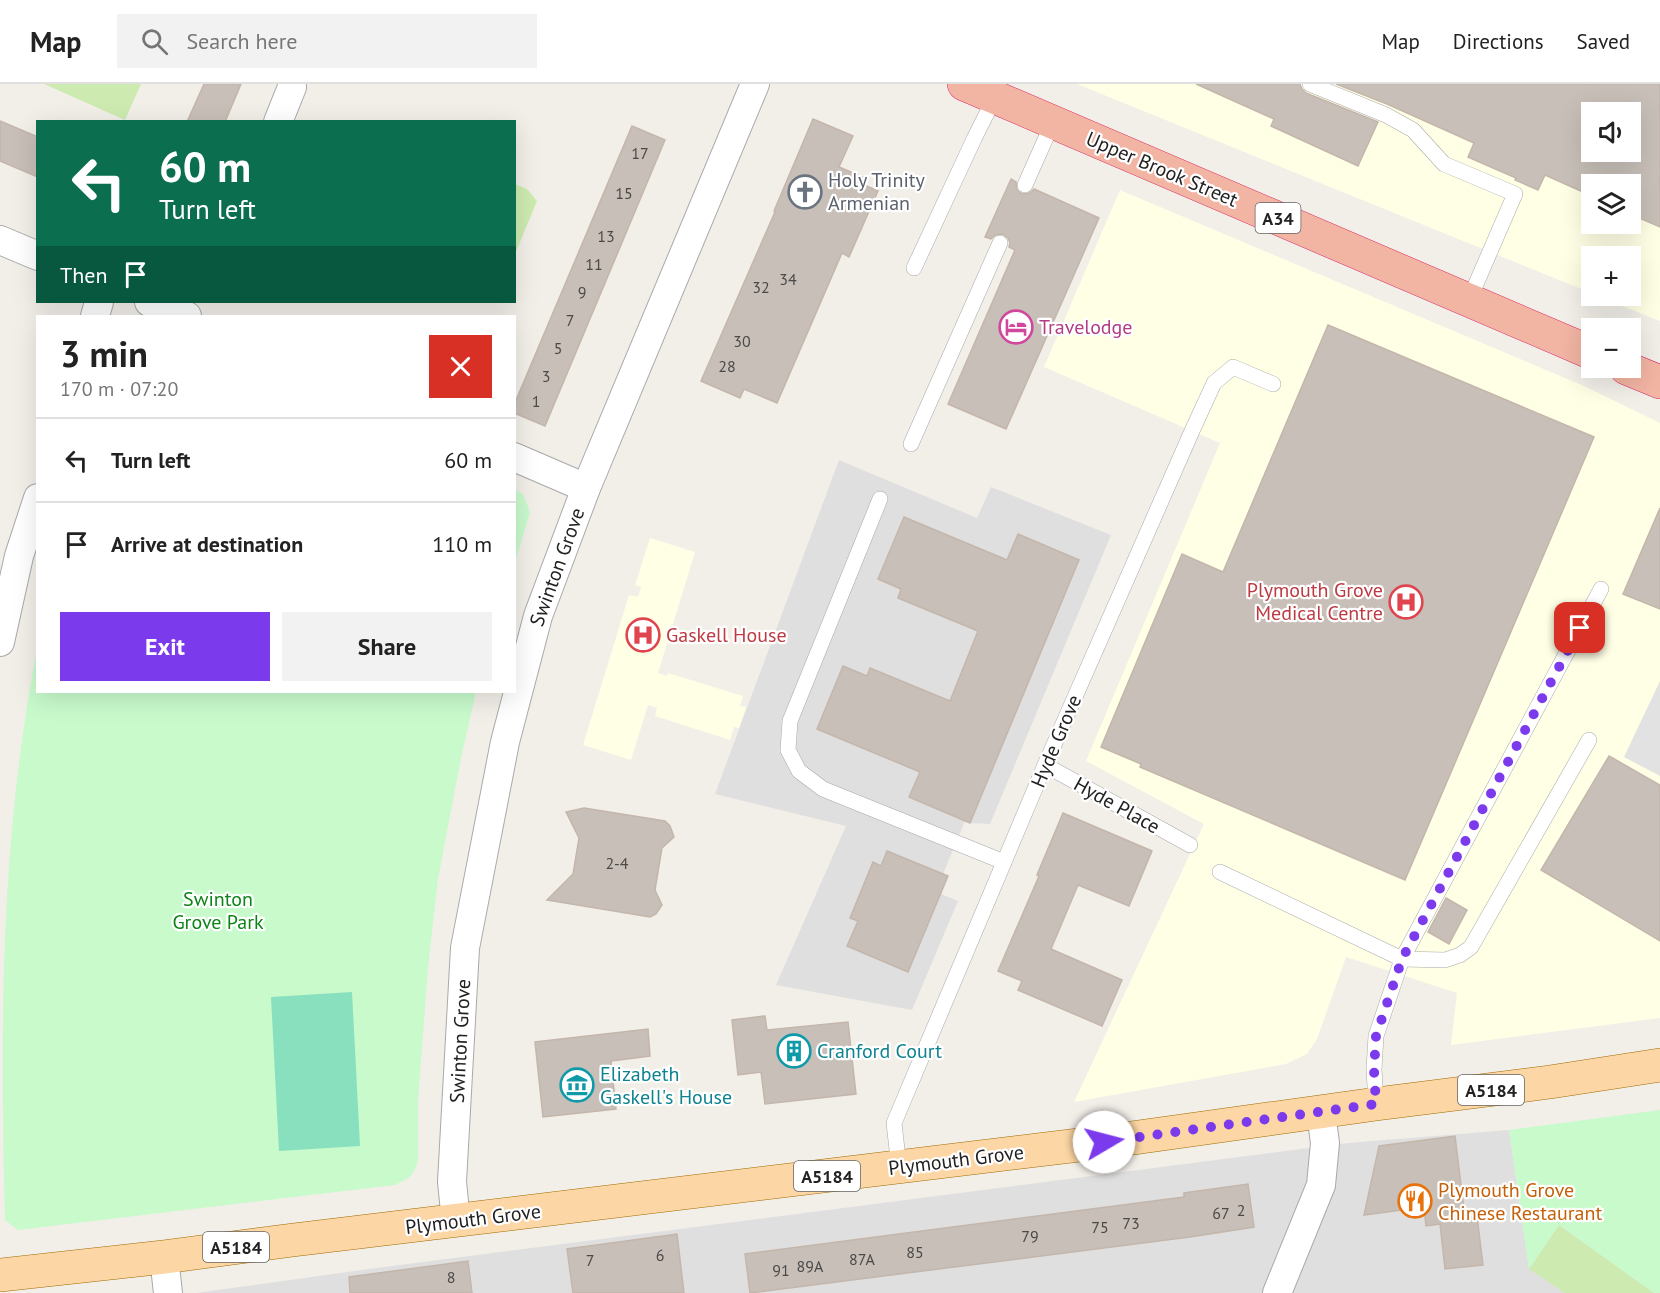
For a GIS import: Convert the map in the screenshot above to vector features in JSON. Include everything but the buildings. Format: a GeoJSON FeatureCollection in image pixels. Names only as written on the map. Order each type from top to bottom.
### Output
{"type":"FeatureCollection","features":[{"type":"Feature","properties":{"kind":"highway","name":"Upper Brook Street"},"geometry":{"type":"LineString","coordinates":[[964,84],[1581,348]]}},
{"type":"Feature","properties":{"kind":"highway"},"geometry":{"type":"LineString","coordinates":[[1641,374],[1660,382]]}},
{"type":"Feature","properties":{"kind":"main road","name":"Plymouth Grove"},"geometry":{"type":"LineString","coordinates":[[0,1275],[164,1257],[1116,1140],[1550,1082],[1660,1065]]}},
{"type":"Feature","properties":{"kind":"street","name":"Swinton Grove"},"geometry":{"type":"LineString","coordinates":[[456,1221],[452,1182],[465,948],[505,742],[538,616],[586,488],[755,84]]}},
{"type":"Feature","properties":{"kind":"street"},"geometry":{"type":"LineString","coordinates":[[279,120],[292,87]]}},
{"type":"Feature","properties":{"kind":"street"},"geometry":{"type":"LineString","coordinates":[[0,240],[36,255]]}},
{"type":"Feature","properties":{"kind":"street"},"geometry":{"type":"LineString","coordinates":[[152,303],[184,315]]}},
{"type":"Feature","properties":{"kind":"street"},"geometry":{"type":"LineString","coordinates":[[516,458],[586,488]]}},
{"type":"Feature","properties":{"kind":"street"},"geometry":{"type":"LineString","coordinates":[[0,636],[19,556],[36,504]]}},
{"type":"Feature","properties":{"kind":"street"},"geometry":{"type":"LineString","coordinates":[[1277,1293],[1321,1185],[1325,1143],[1321,1113]]}},
{"type":"Feature","properties":{"kind":"street"},"geometry":{"type":"LineString","coordinates":[[164,1257],[168,1293]]}},
{"type":"Feature","properties":{"kind":"lane"},"geometry":{"type":"LineString","coordinates":[[1310,84],[1386,115],[1413,130],[1444,164],[1515,194],[1469,300]]}},
{"type":"Feature","properties":{"kind":"lane"},"geometry":{"type":"LineString","coordinates":[[914,268],[995,97]]}},
{"type":"Feature","properties":{"kind":"lane"},"geometry":{"type":"LineString","coordinates":[[1025,186],[1053,122]]}},
{"type":"Feature","properties":{"kind":"lane"},"geometry":{"type":"LineString","coordinates":[[910,444],[1000,243]]}},
{"type":"Feature","properties":{"kind":"lane","name":"Hyde Grove"},"geometry":{"type":"LineString","coordinates":[[899,1167],[894,1123],[1044,765],[1214,383],[1233,367],[1273,384]]}},
{"type":"Feature","properties":{"kind":"lane"},"geometry":{"type":"LineString","coordinates":[[880,499],[790,721],[788,750],[799,771],[823,789],[1004,862]]}},
{"type":"Feature","properties":{"kind":"lane"},"geometry":{"type":"LineString","coordinates":[[1376,1104],[1374,1070],[1376,1036],[1402,959],[1601,589]]}},
{"type":"Feature","properties":{"kind":"lane"},"geometry":{"type":"LineString","coordinates":[[1220,872],[1402,959],[1445,960],[1460,955],[1471,947],[1589,740]]}},
{"type":"Feature","properties":{"kind":"lane","name":"Hyde Place"},"geometry":{"type":"LineString","coordinates":[[1044,765],[1190,845]]}},
{"type":"Feature","properties":{"kind":"shaded area"},"geometry":{"type":"Polygon","coordinates":[[[1077,84],[1660,84],[1660,321],[1622,306],[1641,306],[1641,246],[1581,246],[1581,289],[1077,84]]]}},
{"type":"Feature","properties":{"kind":"shaded area","name":"Plymouth Grove Medical Centre"},"geometry":{"type":"Polygon","coordinates":[[[1120,190],[1584,386],[1660,423],[1660,1018],[1451,1045],[1457,993],[1346,957],[1317,1039],[1307,1054],[1286,1064],[1074,1102],[1204,824],[1086,761],[1220,443],[1044,367],[1120,190]]]}},
{"type":"Feature","properties":{"kind":"shaded area"},"geometry":{"type":"Polygon","coordinates":[[[839,460],[977,518],[991,487],[1111,535],[990,824],[965,821],[943,874],[948,876],[941,894],[958,901],[912,1010],[776,985],[846,826],[715,794],[839,460]]]}},
{"type":"Feature","properties":{"kind":"shaded area","name":"Gaskell House"},"geometry":{"type":"Polygon","coordinates":[[[650,538],[695,552],[658,673],[667,676],[668,673],[743,696],[740,706],[746,707],[739,728],[734,727],[730,740],[655,716],[657,708],[648,705],[631,760],[583,745],[629,595],[638,597],[641,587],[635,585],[650,538]]]}},
{"type":"Feature","properties":{"kind":"shaded area"},"geometry":{"type":"Polygon","coordinates":[[[1660,681],[1660,776],[1624,757],[1660,681]]]}},
{"type":"Feature","properties":{"kind":"shaded area"},"geometry":{"type":"Polygon","coordinates":[[[1509,1130],[1529,1268],[1559,1225],[1654,1293],[196,1293],[1348,1143],[1509,1130]]]}},
{"type":"Feature","properties":{"kind":"green space"},"geometry":{"type":"Polygon","coordinates":[[[44,84],[141,84],[125,120],[44,84]]]}},
{"type":"Feature","properties":{"kind":"green space"},"geometry":{"type":"Polygon","coordinates":[[[516,184],[527,189],[537,201],[516,252],[516,184]]]}},
{"type":"Feature","properties":{"kind":"green space"},"geometry":{"type":"Polygon","coordinates":[[[516,490],[523,494],[530,512],[516,559],[516,490]]]}},
{"type":"Feature","properties":{"kind":"green space","name":"Swinton Grove Park"},"geometry":{"type":"Polygon","coordinates":[[[36,656],[36,693],[476,693],[438,879],[428,967],[418,1101],[418,1161],[413,1173],[407,1179],[395,1185],[18,1230],[5,1220],[3,1005],[5,934],[9,863],[25,721],[36,656]]]}},
{"type":"Feature","properties":{"kind":"green space"},"geometry":{"type":"Polygon","coordinates":[[[352,992],[360,1146],[279,1151],[271,997],[352,992]]]}},
{"type":"Feature","properties":{"kind":"green space"},"geometry":{"type":"Polygon","coordinates":[[[1660,1110],[1660,1293],[1654,1293],[1559,1225],[1529,1269],[1509,1130],[1660,1110]]]}},
{"type":"Feature","properties":{"kind":"green space"},"geometry":{"type":"Polygon","coordinates":[[[1559,1225],[1654,1293],[1565,1293],[1529,1269],[1559,1225]]]}},
{"type":"Feature","properties":{"kind":"place","name":"Holy Trinity Armenian"},"geometry":{"type":"Point","coordinates":[805,192]}},
{"type":"Feature","properties":{"kind":"place","name":"Travelodge"},"geometry":{"type":"Point","coordinates":[1016,327]}},
{"type":"Feature","properties":{"kind":"place","name":"Plymouth Grove Medical Centre"},"geometry":{"type":"Point","coordinates":[1406,602]}},
{"type":"Feature","properties":{"kind":"place","name":"Gaskell House"},"geometry":{"type":"Point","coordinates":[643,635]}},
{"type":"Feature","properties":{"kind":"place","name":"Cranford Court"},"geometry":{"type":"Point","coordinates":[794,1051]}},
{"type":"Feature","properties":{"kind":"place","name":"Elizabeth Gaskell's House"},"geometry":{"type":"Point","coordinates":[577,1085]}},
{"type":"Feature","properties":{"kind":"place","name":"Plymouth Grove Chinese Restaurant"},"geometry":{"type":"Point","coordinates":[1415,1201]}},
{"type":"Feature","properties":{"kind":"route"},"geometry":{"type":"LineString","coordinates":[[1104,1142],[1376,1104],[1374,1070],[1376,1036],[1402,959],[1580,628]]}}]}
